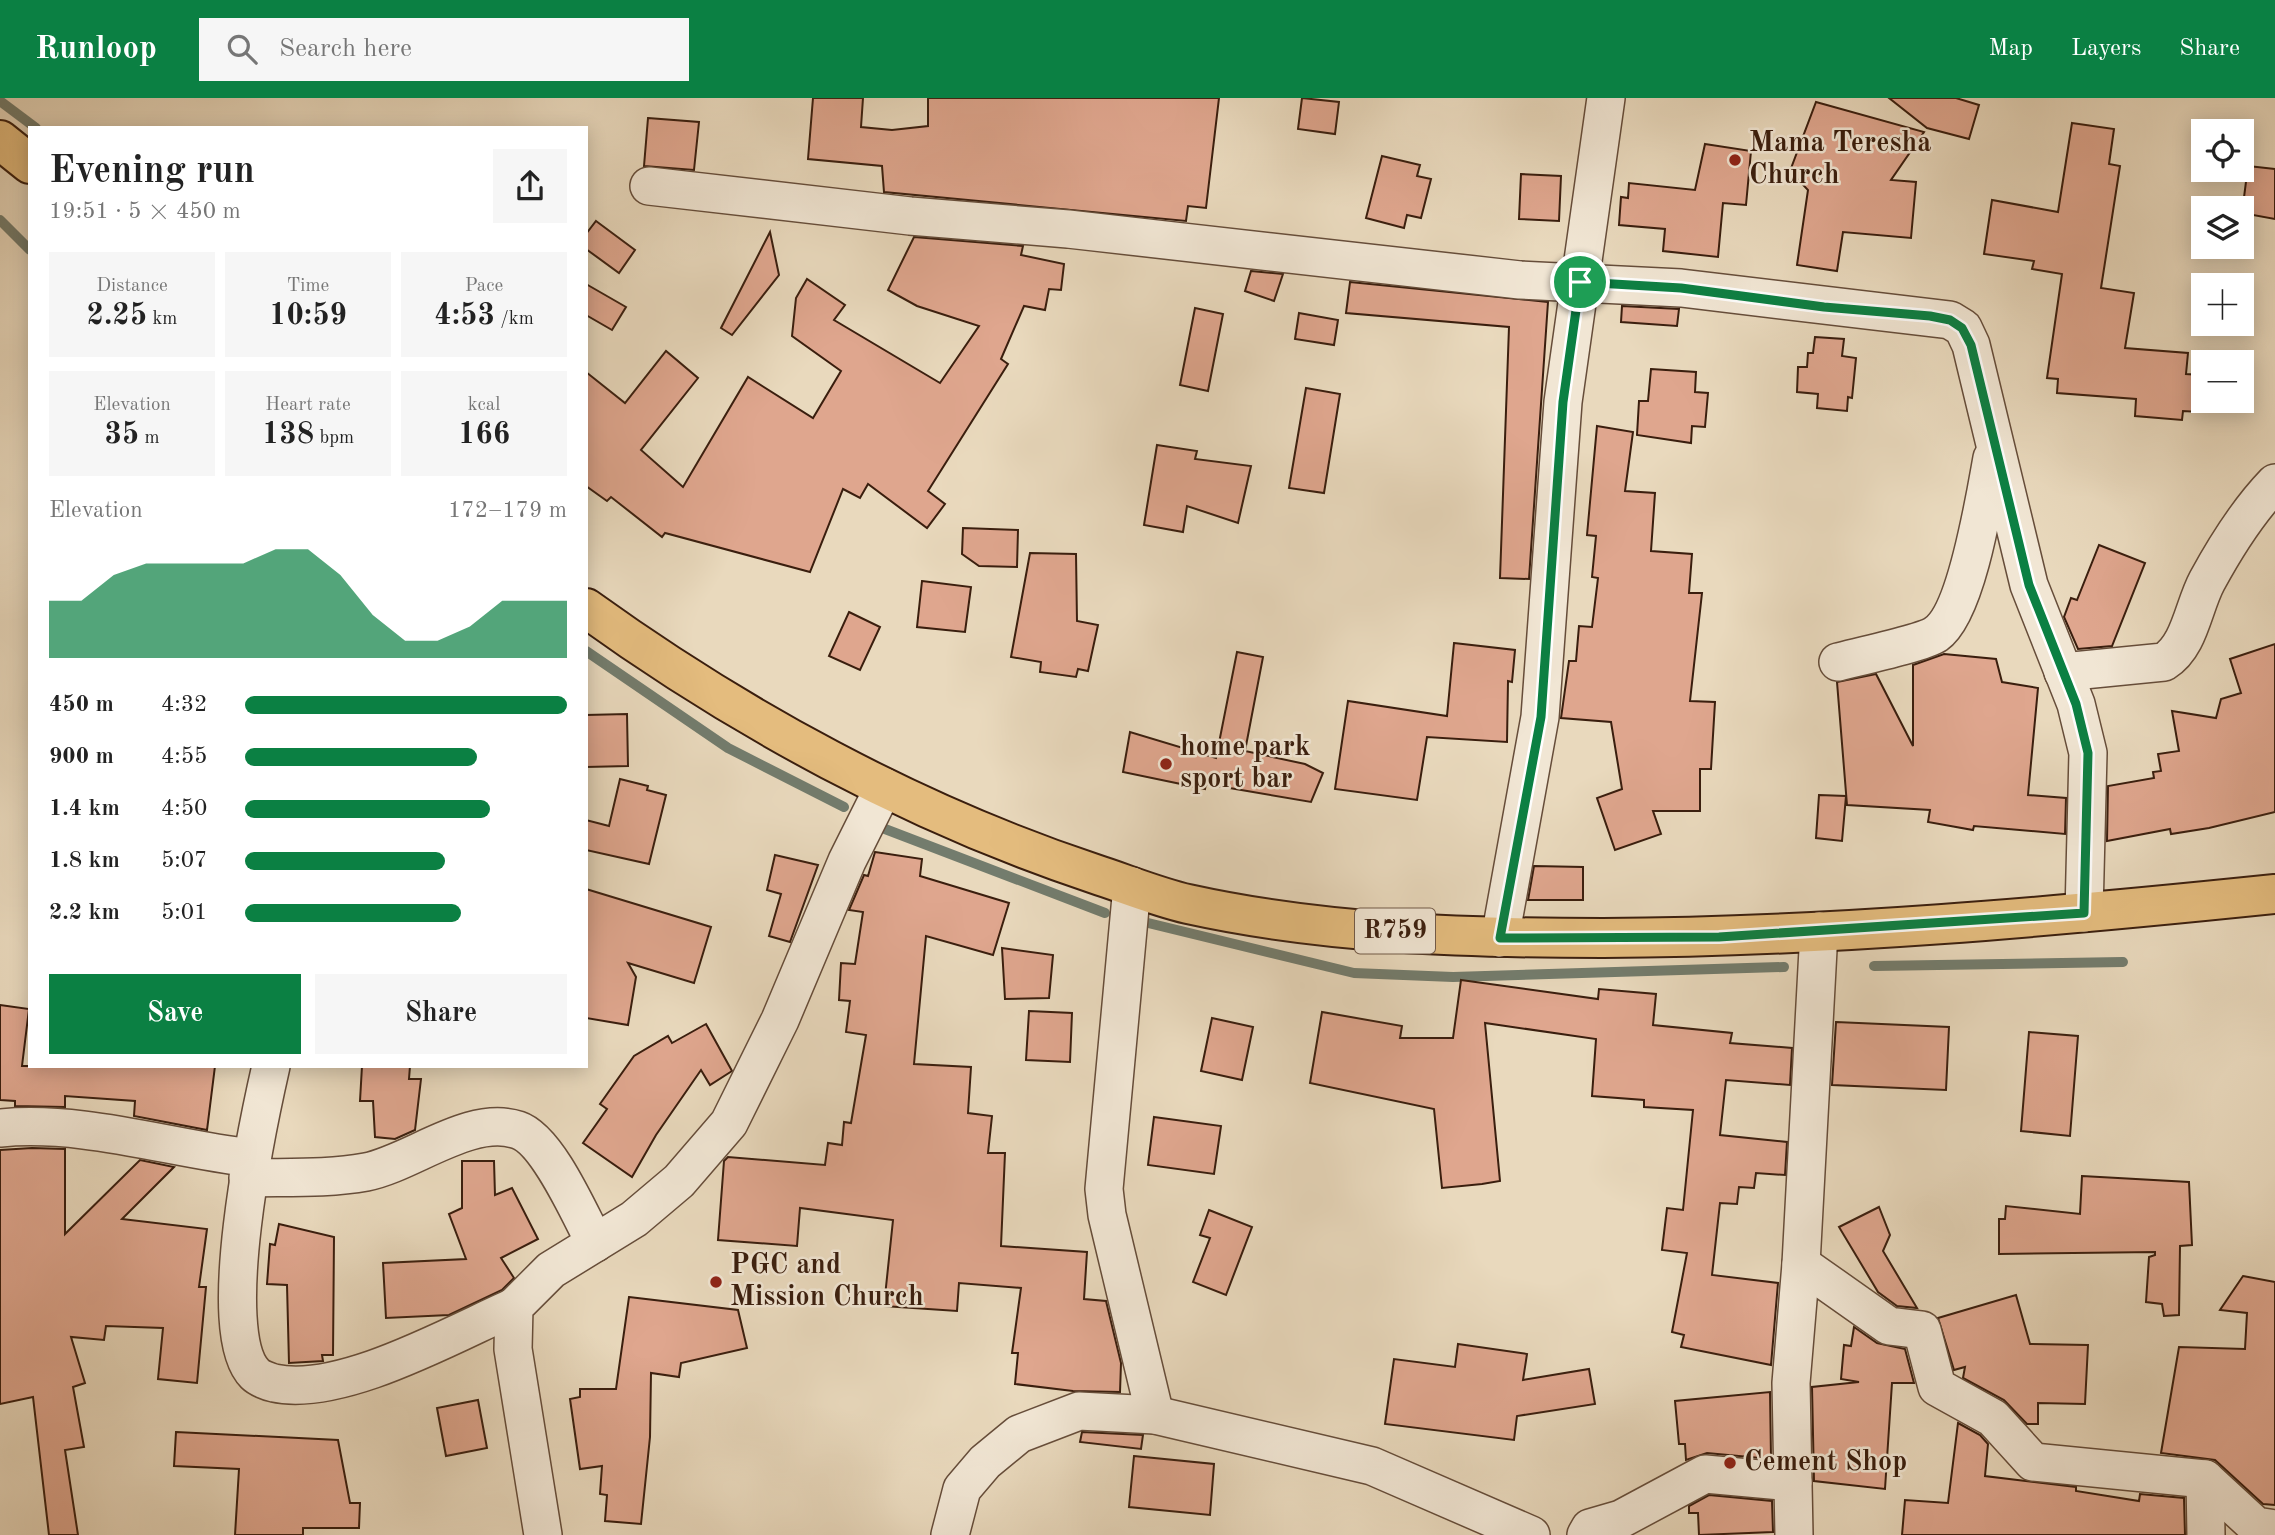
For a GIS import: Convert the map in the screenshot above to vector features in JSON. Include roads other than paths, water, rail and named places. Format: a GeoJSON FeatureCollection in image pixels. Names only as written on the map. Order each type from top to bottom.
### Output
{"type":"FeatureCollection","features":[{"type":"Feature","properties":{"kind":"main road"},"geometry":{"type":"LineString","coordinates":[[0,140],[28,162]]}},
{"type":"Feature","properties":{"kind":"main road","name":"R759"},"geometry":{"type":"LineString","coordinates":[[588,609],[733,705],[884,787],[1030,852],[1185,903],[1298,922],[1500,938],[1719,937],[2084,913],[2275,894]]}},
{"type":"Feature","properties":{"kind":"street"},"geometry":{"type":"LineString","coordinates":[[1500,938],[1541,717],[1563,402],[1606,98]]}},
{"type":"Feature","properties":{"kind":"street"},"geometry":{"type":"LineString","coordinates":[[649,186],[910,216],[1068,229],[1520,280],[1681,288],[1950,320],[1962,328],[1971,345],[2029,585],[2076,704],[2088,753],[2084,913]]}},
{"type":"Feature","properties":{"kind":"street"},"geometry":{"type":"LineString","coordinates":[[1838,662],[1936,635],[1952,614],[1977,534],[1994,444]]}},
{"type":"Feature","properties":{"kind":"street"},"geometry":{"type":"LineString","coordinates":[[2063,672],[2164,662],[2177,654],[2205,584],[2250,509],[2275,483]]}},
{"type":"Feature","properties":{"kind":"street"},"geometry":{"type":"LineString","coordinates":[[271,1068],[250,1168],[243,1220],[240,1335],[246,1360],[256,1376],[275,1384],[341,1382],[514,1307],[551,1270],[634,1219],[679,1181],[729,1123],[780,1020],[847,861],[884,787]]}},
{"type":"Feature","properties":{"kind":"street"},"geometry":{"type":"LineString","coordinates":[[1132,886],[1104,1189],[1107,1215],[1156,1415]]}},
{"type":"Feature","properties":{"kind":"street"},"geometry":{"type":"LineString","coordinates":[[1794,1535],[1791,1383],[1801,1264],[1819,931]]}},
{"type":"Feature","properties":{"kind":"street"},"geometry":{"type":"LineString","coordinates":[[0,1128],[35,1125],[82,1130],[198,1152],[250,1168],[365,1172],[404,1161],[434,1144],[470,1131],[499,1128],[519,1130],[546,1154],[595,1243]]}},
{"type":"Feature","properties":{"kind":"street"},"geometry":{"type":"LineString","coordinates":[[1801,1264],[1889,1326],[1922,1330],[1937,1387],[1993,1418],[2033,1462],[2205,1479],[2256,1525],[2275,1529]]}},
{"type":"Feature","properties":{"kind":"street"},"geometry":{"type":"LineString","coordinates":[[514,1307],[513,1349],[543,1535]]}},
{"type":"Feature","properties":{"kind":"street"},"geometry":{"type":"LineString","coordinates":[[950,1535],[961,1489],[985,1462],[1019,1434],[1079,1411],[1156,1415],[1372,1466],[1531,1535]]}},
{"type":"Feature","properties":{"kind":"street"},"geometry":{"type":"LineString","coordinates":[[1586,1535],[1590,1528],[1621,1520],[1704,1474],[1793,1482]]}},
{"type":"Feature","properties":{"kind":"street"},"geometry":{"type":"LineString","coordinates":[[2205,1479],[2206,1535]]}},
{"type":"Feature","properties":{"kind":"waterway"},"geometry":{"type":"LineString","coordinates":[[0,101],[33,126]]}},
{"type":"Feature","properties":{"kind":"waterway"},"geometry":{"type":"LineString","coordinates":[[0,220],[28,248]]}},
{"type":"Feature","properties":{"kind":"waterway"},"geometry":{"type":"LineString","coordinates":[[588,652],[728,748],[844,807]]}},
{"type":"Feature","properties":{"kind":"waterway"},"geometry":{"type":"LineString","coordinates":[[885,829],[1105,913]]}},
{"type":"Feature","properties":{"kind":"waterway"},"geometry":{"type":"LineString","coordinates":[[1144,922],[1354,973],[1453,977],[1784,967]]}},
{"type":"Feature","properties":{"kind":"waterway"},"geometry":{"type":"LineString","coordinates":[[1874,966],[2123,962]]}},
{"type":"Feature","properties":{"kind":"place","name":"Mama Teresha Church"},"geometry":{"type":"Point","coordinates":[1735,160]}},
{"type":"Feature","properties":{"kind":"place","name":"home park sport bar"},"geometry":{"type":"Point","coordinates":[1166,764]}},
{"type":"Feature","properties":{"kind":"place","name":"PGC and Mission Church"},"geometry":{"type":"Point","coordinates":[716,1282]}},
{"type":"Feature","properties":{"kind":"place","name":"Cement Shop"},"geometry":{"type":"Point","coordinates":[1730,1463]}}]}
